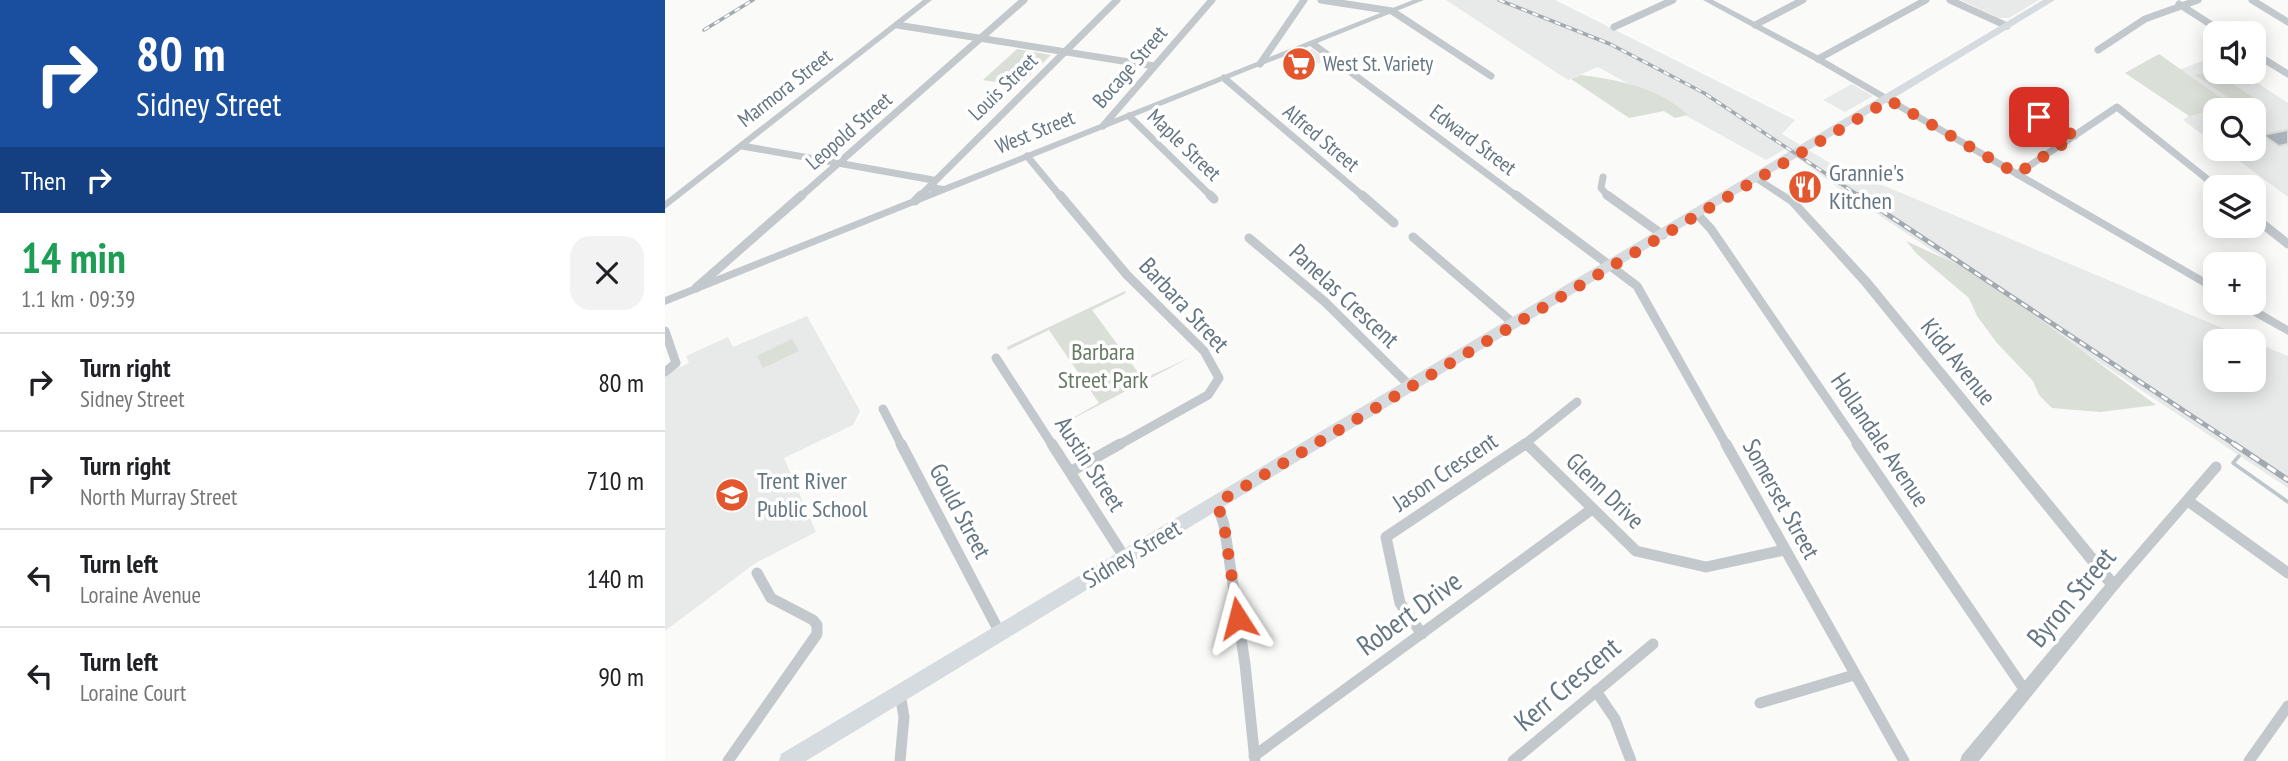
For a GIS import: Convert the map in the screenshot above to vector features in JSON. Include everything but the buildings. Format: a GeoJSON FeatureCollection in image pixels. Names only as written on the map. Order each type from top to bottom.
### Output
{"type":"FeatureCollection","features":[{"type":"Feature","properties":{"kind":"main road","name":"Sidney Street"},"geometry":{"type":"LineString","coordinates":[[788,761],[1513,323],[1889,100],[2050,0]]}},
{"type":"Feature","properties":{"kind":"street","name":"Marmora Street"},"geometry":{"type":"LineString","coordinates":[[665,206],[928,0]]}},
{"type":"Feature","properties":{"kind":"street","name":"Leopold Street"},"geometry":{"type":"LineString","coordinates":[[696,288],[1024,0]]}},
{"type":"Feature","properties":{"kind":"street","name":"Louis Street"},"geometry":{"type":"LineString","coordinates":[[915,201],[933,180],[1117,0]]}},
{"type":"Feature","properties":{"kind":"street","name":"Bocage Street"},"geometry":{"type":"LineString","coordinates":[[1103,126],[1212,0]]}},
{"type":"Feature","properties":{"kind":"street"},"geometry":{"type":"LineString","coordinates":[[1261,64],[1304,0]]}},
{"type":"Feature","properties":{"kind":"street"},"geometry":{"type":"LineString","coordinates":[[1321,0],[1392,11],[1491,76]]}},
{"type":"Feature","properties":{"kind":"street","name":"West Street"},"geometry":{"type":"LineString","coordinates":[[665,301],[1420,0]]}},
{"type":"Feature","properties":{"kind":"street"},"geometry":{"type":"LineString","coordinates":[[1613,27],[1673,0]]}},
{"type":"Feature","properties":{"kind":"street"},"geometry":{"type":"LineString","coordinates":[[1707,0],[1818,59],[2203,282]]}},
{"type":"Feature","properties":{"kind":"street"},"geometry":{"type":"LineString","coordinates":[[1755,25],[1803,0]]}},
{"type":"Feature","properties":{"kind":"street"},"geometry":{"type":"LineString","coordinates":[[1818,59],[1926,0]]}},
{"type":"Feature","properties":{"kind":"street"},"geometry":{"type":"LineString","coordinates":[[1950,0],[2007,26]]}},
{"type":"Feature","properties":{"kind":"street"},"geometry":{"type":"LineString","coordinates":[[2098,50],[2132,26],[2179,4],[2198,0]]}},
{"type":"Feature","properties":{"kind":"street"},"geometry":{"type":"LineString","coordinates":[[2252,0],[2288,22]]}},
{"type":"Feature","properties":{"kind":"street"},"geometry":{"type":"LineString","coordinates":[[2179,4],[2205,21]]}},
{"type":"Feature","properties":{"kind":"street"},"geometry":{"type":"LineString","coordinates":[[897,25],[1154,66]]}},
{"type":"Feature","properties":{"kind":"street","name":"Edward Street"},"geometry":{"type":"LineString","coordinates":[[1313,44],[1612,265]]}},
{"type":"Feature","properties":{"kind":"street"},"geometry":{"type":"LineString","coordinates":[[2266,60],[2288,74]]}},
{"type":"Feature","properties":{"kind":"street","name":"Alfred Street"},"geometry":{"type":"LineString","coordinates":[[1224,78],[1394,223]]}},
{"type":"Feature","properties":{"kind":"street"},"geometry":{"type":"LineString","coordinates":[[2017,174],[2117,107],[2203,176]]}},
{"type":"Feature","properties":{"kind":"street","name":"Maple Street"},"geometry":{"type":"LineString","coordinates":[[1129,116],[1214,199]]}},
{"type":"Feature","properties":{"kind":"street"},"geometry":{"type":"LineString","coordinates":[[2039,117],[2075,136]]}},
{"type":"Feature","properties":{"kind":"street"},"geometry":{"type":"LineString","coordinates":[[742,146],[933,180],[932,188],[946,189]]}},
{"type":"Feature","properties":{"kind":"street","name":"Barbara Street"},"geometry":{"type":"LineString","coordinates":[[1027,156],[1129,278],[1184,329],[1217,369],[1219,378],[1208,395],[1070,472]]}},
{"type":"Feature","properties":{"kind":"street"},"geometry":{"type":"LineString","coordinates":[[1603,177],[1601,188],[1608,197],[1663,235]]}},
{"type":"Feature","properties":{"kind":"street","name":"Kidd Avenue"},"geometry":{"type":"LineString","coordinates":[[1757,178],[1793,202],[1866,282],[2115,585]]}},
{"type":"Feature","properties":{"kind":"street","name":"Hollandale Avenue"},"geometry":{"type":"LineString","coordinates":[[1697,214],[1711,229],[2026,692]]}},
{"type":"Feature","properties":{"kind":"street"},"geometry":{"type":"LineString","coordinates":[[2266,227],[2288,244]]}},
{"type":"Feature","properties":{"kind":"street"},"geometry":{"type":"LineString","coordinates":[[1412,237],[1513,323]]}},
{"type":"Feature","properties":{"kind":"street","name":"Panelas Crescent"},"geometry":{"type":"LineString","coordinates":[[1249,238],[1262,246],[1325,302],[1410,386]]}},
{"type":"Feature","properties":{"kind":"street","name":"Somerset Street"},"geometry":{"type":"LineString","coordinates":[[1612,265],[1637,286],[1904,761]]}},
{"type":"Feature","properties":{"kind":"street"},"geometry":{"type":"LineString","coordinates":[[2261,315],[2288,331]]}},
{"type":"Feature","properties":{"kind":"street"},"geometry":{"type":"LineString","coordinates":[[665,331],[676,363],[665,372]]}},
{"type":"Feature","properties":{"kind":"street","name":"Austin Street"},"geometry":{"type":"LineString","coordinates":[[996,358],[1125,558]]}},
{"type":"Feature","properties":{"kind":"street","name":"Jason Crescent"},"geometry":{"type":"LineString","coordinates":[[1422,634],[1400,603],[1386,537],[1526,443],[1577,402]]}},
{"type":"Feature","properties":{"kind":"street","name":"Gould Street"},"geometry":{"type":"LineString","coordinates":[[883,409],[1000,633]]}},
{"type":"Feature","properties":{"kind":"street","name":"Glenn Drive"},"geometry":{"type":"LineString","coordinates":[[1526,443],[1636,551],[1706,567],[1784,550]]}},
{"type":"Feature","properties":{"kind":"street","name":"Byron Street"},"geometry":{"type":"LineString","coordinates":[[1968,761],[2216,467]]}},
{"type":"Feature","properties":{"kind":"street"},"geometry":{"type":"LineString","coordinates":[[2188,501],[2288,573]]}},
{"type":"Feature","properties":{"kind":"street"},"geometry":{"type":"LineString","coordinates":[[1217,503],[1224,525],[1245,664],[1255,759]]}},
{"type":"Feature","properties":{"kind":"street","name":"Robert Drive"},"geometry":{"type":"LineString","coordinates":[[1255,759],[1592,509]]}},
{"type":"Feature","properties":{"kind":"street"},"geometry":{"type":"LineString","coordinates":[[728,761],[817,634],[817,625],[813,620],[771,598],[757,573]]}},
{"type":"Feature","properties":{"kind":"street","name":"Kerr Crescent"},"geometry":{"type":"LineString","coordinates":[[1513,761],[1653,644]]}},
{"type":"Feature","properties":{"kind":"street"},"geometry":{"type":"LineString","coordinates":[[1760,703],[1854,675]]}},
{"type":"Feature","properties":{"kind":"street"},"geometry":{"type":"LineString","coordinates":[[1596,691],[1615,719],[1631,761]]}},
{"type":"Feature","properties":{"kind":"street"},"geometry":{"type":"LineString","coordinates":[[900,694],[904,717],[900,761]]}},
{"type":"Feature","properties":{"kind":"street"},"geometry":{"type":"LineString","coordinates":[[2249,761],[2288,706]]}},
{"type":"Feature","properties":{"kind":"shaded area"},"geometry":{"type":"Polygon","coordinates":[[[1446,0],[1555,0],[1795,120],[1782,134],[1830,163],[2224,329],[2203,329],[2203,392],[2266,392],[2266,347],[2288,356],[2288,488],[1843,191],[1785,149],[1766,160],[1598,67],[1568,80],[1446,0]]]}},
{"type":"Feature","properties":{"kind":"shaded area"},"geometry":{"type":"Polygon","coordinates":[[[1961,0],[2039,0],[2009,18],[1999,18],[1961,0]]]}},
{"type":"Feature","properties":{"kind":"shaded area"},"geometry":{"type":"Polygon","coordinates":[[[1312,49],[1327,60],[1297,73],[1283,61],[1312,49]]]}},
{"type":"Feature","properties":{"kind":"shaded area"},"geometry":{"type":"Polygon","coordinates":[[[2203,61],[2203,84],[2259,84],[2288,103],[2288,197],[2266,181],[2266,175],[2258,175],[2239,161],[2266,161],[2266,98],[2212,98],[2215,96],[2179,70],[2203,61]]]}},
{"type":"Feature","properties":{"kind":"shaded area"},"geometry":{"type":"Polygon","coordinates":[[[1852,84],[1873,96],[1845,112],[1823,100],[1852,84]]]}},
{"type":"Feature","properties":{"kind":"shaded area"},"geometry":{"type":"Polygon","coordinates":[[[2203,105],[2203,135],[2183,120],[2203,105]]]}},
{"type":"Feature","properties":{"kind":"shaded area","name":"Trent River Public School"},"geometry":{"type":"Polygon","coordinates":[[[807,316],[860,411],[853,425],[784,458],[816,532],[754,564],[665,631],[665,374],[689,363],[686,356],[728,337],[733,347],[807,316]]]}},
{"type":"Feature","properties":{"kind":"green space"},"geometry":{"type":"Polygon","coordinates":[[[1017,49],[1051,55],[1019,86],[983,80],[1017,49]]]}},
{"type":"Feature","properties":{"kind":"green space"},"geometry":{"type":"Polygon","coordinates":[[[2159,54],[2221,98],[2203,98],[2203,113],[2189,116],[2125,73],[2159,54]]]}},
{"type":"Feature","properties":{"kind":"green space"},"geometry":{"type":"Polygon","coordinates":[[[1581,75],[1624,83],[1652,92],[1688,115],[1675,118],[1664,111],[1629,118],[1571,79],[1581,75]]]}},
{"type":"Feature","properties":{"kind":"green space"},"geometry":{"type":"Polygon","coordinates":[[[2208,84],[2232,84],[2254,98],[2229,98],[2208,84]]]}},
{"type":"Feature","properties":{"kind":"green space"},"geometry":{"type":"Polygon","coordinates":[[[1906,241],[1978,274],[2156,405],[2100,412],[2052,408],[2039,395],[2033,381],[1997,343],[1977,316],[1969,298],[1917,254],[1906,241]]]}},
{"type":"Feature","properties":{"kind":"green space","name":"Barbara Street Park"},"geometry":{"type":"Polygon","coordinates":[[[1125,291],[1126,293],[1092,310],[1143,379],[1191,357],[1057,427],[1099,403],[1049,330],[1008,350],[1007,347],[1125,291]]]}},
{"type":"Feature","properties":{"kind":"green space"},"geometry":{"type":"Polygon","coordinates":[[[792,339],[799,351],[763,368],[757,356],[792,339]]]}},
{"type":"Feature","properties":{"kind":"waterway"},"geometry":{"type":"LineString","coordinates":[[2239,456],[2233,463],[2288,502]]}},
{"type":"Feature","properties":{"kind":"railway"},"geometry":{"type":"LineString","coordinates":[[704,30],[753,0]]}},
{"type":"Feature","properties":{"kind":"railway"},"geometry":{"type":"LineString","coordinates":[[1499,0],[1610,44],[1704,93],[1861,197]]}},
{"type":"Feature","properties":{"kind":"railway"},"geometry":{"type":"LineString","coordinates":[[1858,195],[2237,446]]}},
{"type":"Feature","properties":{"kind":"railway"},"geometry":{"type":"LineString","coordinates":[[2237,446],[2288,480]]}},
{"type":"Feature","properties":{"kind":"place","name":"West St. Variety"},"geometry":{"type":"Point","coordinates":[1299,64]}},
{"type":"Feature","properties":{"kind":"place","name":"Grannie's Kitchen"},"geometry":{"type":"Point","coordinates":[1805,187]}},
{"type":"Feature","properties":{"kind":"place","name":"Trent River Public School"},"geometry":{"type":"Point","coordinates":[732,495]}},
{"type":"Feature","properties":{"kind":"route"},"geometry":{"type":"LineString","coordinates":[[1238,618],[1224,525],[1217,503],[1513,323],[1889,100],[2017,174],[2075,136],[2039,117]]}}]}
